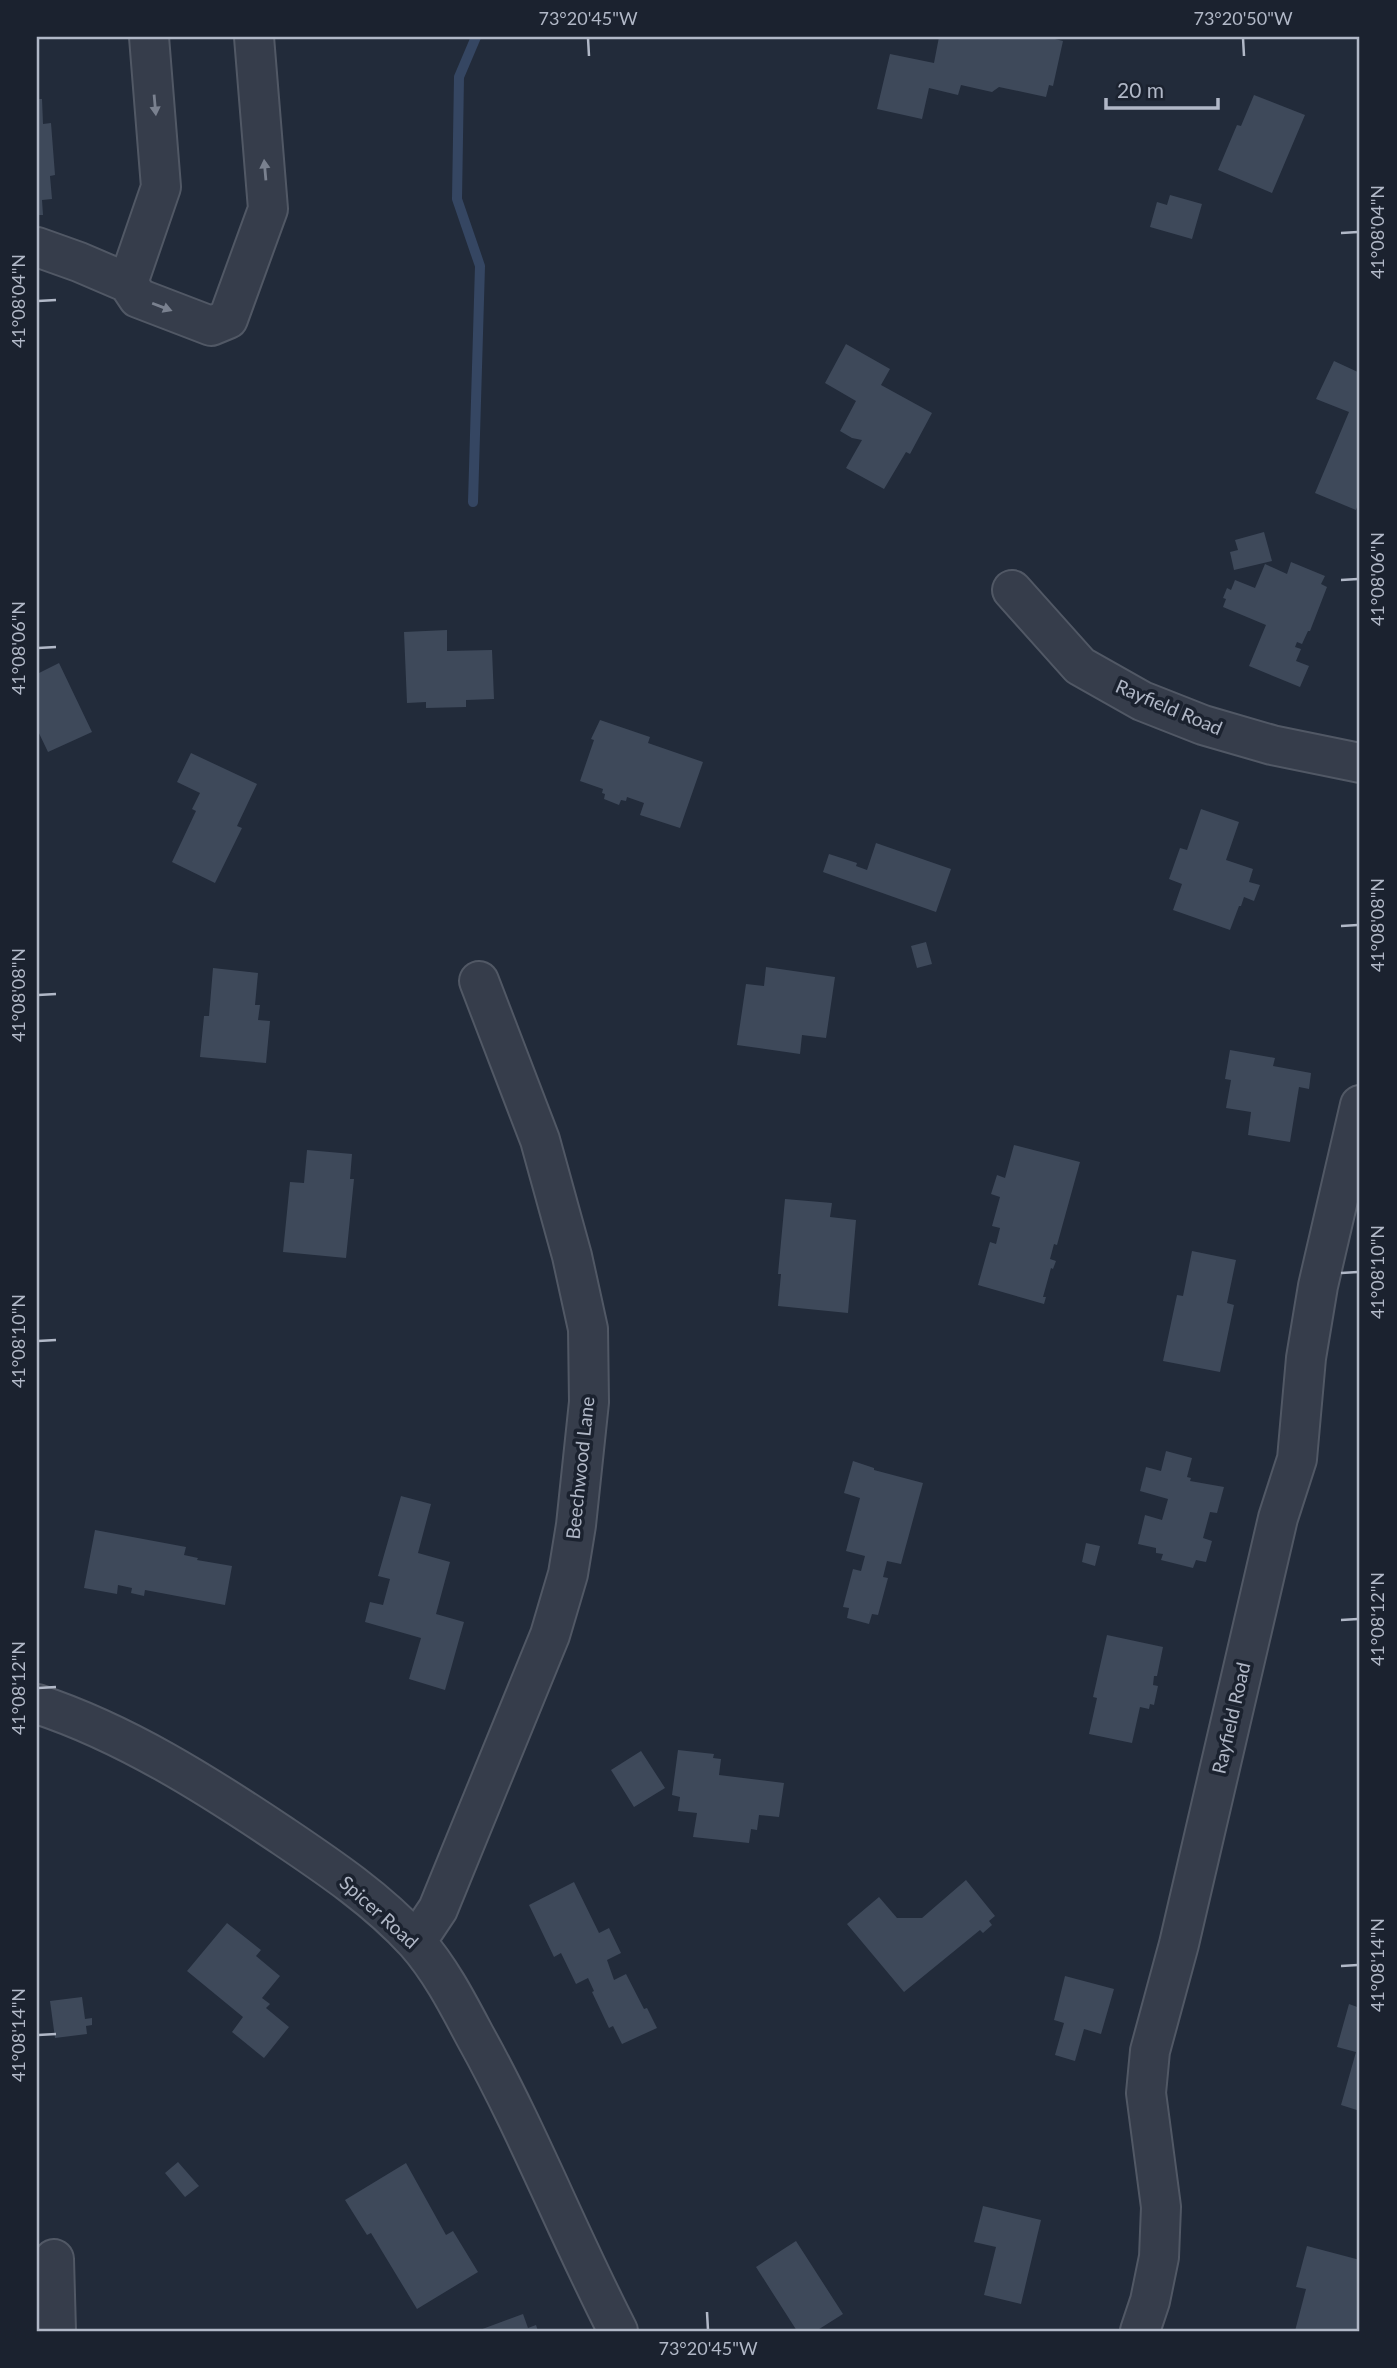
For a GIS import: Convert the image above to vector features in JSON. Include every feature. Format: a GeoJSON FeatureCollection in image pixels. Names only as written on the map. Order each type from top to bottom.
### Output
{"type":"FeatureCollection","features":[{"type":"Feature","properties":{"kind":"street"},"geometry":{"type":"LineString","coordinates":[[128,283],[161,187],[149,37]]}},
{"type":"Feature","properties":{"kind":"street"},"geometry":{"type":"LineString","coordinates":[[37,247],[128,283],[138,298],[211,326],[229,318],[268,209],[254,37]]}},
{"type":"Feature","properties":{"kind":"street","name":"Rayfield Road"},"geometry":{"type":"LineString","coordinates":[[1012,590],[1080,666],[1142,701],[1226,732],[1272,745],[1360,763]]}},
{"type":"Feature","properties":{"kind":"street","name":"Beechwood Lane"},"geometry":{"type":"LineString","coordinates":[[416,1942],[438,1909],[550,1635],[568,1574],[589,1402],[588,1329],[572,1256],[532,1115],[479,981]]}},
{"type":"Feature","properties":{"kind":"street","name":"Rayfield Road"},"geometry":{"type":"LineString","coordinates":[[1140,2331],[1150,2301],[1159,2257],[1161,2207],[1146,2092],[1150,2051],[1182,1931],[1278,1518],[1297,1459],[1306,1358],[1318,1286],[1360,1105]]}},
{"type":"Feature","properties":{"kind":"street","name":"Spicer Road"},"geometry":{"type":"LineString","coordinates":[[37,1704],[148,1754],[225,1798],[352,1885],[416,1942],[443,1980],[499,2081],[618,2331]]}},
{"type":"Feature","properties":{"kind":"street"},"geometry":{"type":"LineString","coordinates":[[54,2259],[56,2331]]}},
{"type":"Feature","properties":{"kind":"building"},"geometry":{"type":"Polygon","coordinates":[[[939,37],[1047,37],[1063,41],[1053,86],[1049,85],[1046,97],[999,87],[992,92],[961,85],[958,95],[929,88],[922,119],[877,109],[890,54],[934,63],[939,37]]]}},
{"type":"Feature","properties":{"kind":"building"},"geometry":{"type":"Polygon","coordinates":[[[1254,95],[1305,115],[1272,193],[1218,170],[1237,125],[1241,126],[1254,95]]]}},
{"type":"Feature","properties":{"kind":"building"},"geometry":{"type":"Polygon","coordinates":[[[37,99],[42,99],[43,124],[51,123],[55,175],[50,176],[52,199],[42,200],[43,215],[37,215],[37,99]]]}},
{"type":"Feature","properties":{"kind":"building"},"geometry":{"type":"Polygon","coordinates":[[[1170,195],[1202,204],[1192,239],[1150,227],[1157,202],[1167,205],[1170,195]]]}},
{"type":"Feature","properties":{"kind":"building"},"geometry":{"type":"Polygon","coordinates":[[[846,344],[890,369],[881,385],[932,413],[910,454],[906,452],[884,489],[846,468],[862,440],[840,431],[856,401],[825,383],[846,344]]]}},
{"type":"Feature","properties":{"kind":"building"},"geometry":{"type":"Polygon","coordinates":[[[1334,361],[1360,373],[1360,499],[1356,510],[1315,493],[1349,412],[1316,399],[1334,361]]]}},
{"type":"Feature","properties":{"kind":"building"},"geometry":{"type":"Polygon","coordinates":[[[1264,532],[1272,561],[1234,570],[1230,552],[1238,550],[1235,540],[1264,532]]]}},
{"type":"Feature","properties":{"kind":"building"},"geometry":{"type":"Polygon","coordinates":[[[1291,562],[1325,576],[1321,584],[1327,587],[1310,631],[1302,644],[1297,642],[1295,647],[1301,649],[1296,661],[1309,666],[1300,687],[1249,666],[1266,625],[1223,607],[1227,588],[1231,590],[1235,580],[1255,588],[1265,564],[1287,574],[1291,562]]]}},
{"type":"Feature","properties":{"kind":"building"},"geometry":{"type":"Polygon","coordinates":[[[447,630],[447,651],[492,650],[494,699],[466,700],[466,707],[426,708],[426,702],[407,703],[404,632],[447,630]]]}},
{"type":"Feature","properties":{"kind":"building"},"geometry":{"type":"Polygon","coordinates":[[[59,663],[92,732],[48,752],[37,729],[37,674],[59,663]]]}},
{"type":"Feature","properties":{"kind":"building"},"geometry":{"type":"Polygon","coordinates":[[[600,720],[650,737],[648,743],[703,762],[680,828],[640,815],[644,803],[627,797],[626,801],[621,800],[619,805],[604,799],[603,789],[580,781],[594,740],[591,739],[600,720]]]}},
{"type":"Feature","properties":{"kind":"building"},"geometry":{"type":"Polygon","coordinates":[[[191,753],[257,784],[237,826],[242,828],[215,883],[172,862],[196,811],[192,809],[200,793],[177,782],[191,753]]]}},
{"type":"Feature","properties":{"kind":"building"},"geometry":{"type":"Polygon","coordinates":[[[1201,809],[1239,822],[1226,860],[1253,869],[1249,882],[1260,885],[1254,901],[1244,897],[1230,930],[1173,910],[1182,884],[1169,879],[1180,848],[1187,850],[1201,809]]]}},
{"type":"Feature","properties":{"kind":"building"},"geometry":{"type":"Polygon","coordinates":[[[876,843],[951,869],[936,912],[823,872],[829,854],[857,863],[856,866],[867,870],[876,843]]]}},
{"type":"Feature","properties":{"kind":"building"},"geometry":{"type":"Polygon","coordinates":[[[926,942],[932,964],[917,968],[911,946],[926,942]]]}},
{"type":"Feature","properties":{"kind":"building"},"geometry":{"type":"Polygon","coordinates":[[[766,967],[835,977],[826,1038],[802,1035],[800,1054],[737,1045],[746,984],[764,986],[766,967]]]}},
{"type":"Feature","properties":{"kind":"building"},"geometry":{"type":"Polygon","coordinates":[[[213,968],[258,973],[255,1005],[260,1005],[258,1020],[270,1021],[266,1063],[200,1057],[204,1016],[209,1016],[213,968]]]}},
{"type":"Feature","properties":{"kind":"building"},"geometry":{"type":"Polygon","coordinates":[[[1230,1050],[1275,1058],[1273,1066],[1311,1073],[1309,1089],[1299,1087],[1290,1142],[1248,1135],[1251,1112],[1226,1108],[1231,1080],[1225,1079],[1230,1050]]]}},
{"type":"Feature","properties":{"kind":"building"},"geometry":{"type":"Polygon","coordinates":[[[1014,1145],[1080,1162],[1057,1245],[1054,1244],[1050,1259],[1056,1261],[1053,1269],[1051,1268],[1043,1297],[1046,1297],[1044,1304],[978,1285],[990,1242],[996,1244],[1000,1228],[992,1226],[1000,1197],[991,1194],[997,1175],[1005,1178],[1014,1145]]]}},
{"type":"Feature","properties":{"kind":"building"},"geometry":{"type":"Polygon","coordinates":[[[307,1150],[352,1154],[350,1179],[354,1179],[346,1258],[283,1252],[290,1182],[304,1183],[307,1150]]]}},
{"type":"Feature","properties":{"kind":"building"},"geometry":{"type":"Polygon","coordinates":[[[785,1199],[832,1203],[830,1217],[856,1220],[848,1313],[778,1306],[785,1199]]]}},
{"type":"Feature","properties":{"kind":"building"},"geometry":{"type":"Polygon","coordinates":[[[1192,1251],[1236,1260],[1227,1303],[1234,1305],[1220,1372],[1163,1361],[1177,1295],[1183,1296],[1192,1251]]]}},
{"type":"Feature","properties":{"kind":"building"},"geometry":{"type":"Polygon","coordinates":[[[1166,1451],[1192,1458],[1187,1477],[1191,1478],[1190,1481],[1224,1487],[1217,1513],[1210,1512],[1203,1538],[1212,1541],[1206,1562],[1196,1560],[1193,1568],[1161,1560],[1163,1554],[1156,1553],[1156,1548],[1138,1544],[1145,1515],[1162,1520],[1168,1499],[1140,1491],[1146,1467],[1161,1471],[1166,1451]]]}},
{"type":"Feature","properties":{"kind":"building"},"geometry":{"type":"Polygon","coordinates":[[[853,1461],[874,1470],[923,1483],[901,1564],[887,1561],[883,1577],[888,1578],[878,1615],[872,1614],[869,1624],[847,1618],[849,1608],[843,1607],[853,1569],[861,1571],[865,1556],[846,1551],[860,1498],[844,1493],[853,1461]]]}},
{"type":"Feature","properties":{"kind":"building"},"geometry":{"type":"Polygon","coordinates":[[[401,1496],[431,1504],[418,1553],[450,1562],[436,1614],[464,1622],[445,1690],[409,1679],[421,1638],[365,1622],[370,1602],[383,1605],[390,1579],[378,1576],[401,1496]]]}},
{"type":"Feature","properties":{"kind":"building"},"geometry":{"type":"Polygon","coordinates":[[[95,1530],[186,1547],[184,1555],[232,1566],[225,1605],[145,1590],[144,1596],[131,1593],[132,1588],[118,1585],[117,1594],[84,1588],[95,1530]]]}},
{"type":"Feature","properties":{"kind":"building"},"geometry":{"type":"Polygon","coordinates":[[[1086,1543],[1100,1546],[1095,1566],[1082,1562],[1086,1543]]]}},
{"type":"Feature","properties":{"kind":"building"},"geometry":{"type":"Polygon","coordinates":[[[1107,1635],[1163,1647],[1157,1676],[1154,1676],[1153,1685],[1158,1686],[1154,1705],[1150,1704],[1149,1709],[1140,1707],[1132,1743],[1089,1734],[1097,1698],[1093,1697],[1107,1635]]]}},
{"type":"Feature","properties":{"kind":"building"},"geometry":{"type":"Polygon","coordinates":[[[678,1750],[714,1754],[713,1758],[721,1759],[719,1775],[784,1783],[779,1817],[759,1815],[757,1830],[751,1829],[749,1843],[693,1837],[697,1813],[678,1811],[680,1797],[672,1795],[678,1750]]]}},
{"type":"Feature","properties":{"kind":"building"},"geometry":{"type":"Polygon","coordinates":[[[641,1751],[665,1788],[634,1807],[611,1770],[641,1751]]]}},
{"type":"Feature","properties":{"kind":"building"},"geometry":{"type":"Polygon","coordinates":[[[966,1880],[995,1916],[989,1921],[992,1925],[983,1933],[980,1930],[904,1992],[847,1924],[879,1897],[897,1918],[922,1918],[966,1880]]]}},
{"type":"Feature","properties":{"kind":"building"},"geometry":{"type":"Polygon","coordinates":[[[574,1882],[599,1933],[609,1928],[621,1953],[607,1960],[614,1980],[626,1974],[657,2028],[622,2044],[613,2026],[609,2028],[588,1978],[576,1984],[561,1953],[554,1957],[529,1905],[574,1882]]]}},
{"type":"Feature","properties":{"kind":"building"},"geometry":{"type":"Polygon","coordinates":[[[227,1923],[261,1950],[256,1956],[280,1976],[262,1998],[270,2004],[266,2008],[289,2027],[264,2058],[232,2032],[243,2017],[187,1971],[227,1923]]]}},
{"type":"Feature","properties":{"kind":"building"},"geometry":{"type":"Polygon","coordinates":[[[1065,1976],[1114,1989],[1101,2034],[1084,2029],[1075,2061],[1055,2055],[1064,2023],[1054,2020],[1065,1976]]]}},
{"type":"Feature","properties":{"kind":"building"},"geometry":{"type":"Polygon","coordinates":[[[82,1997],[85,2019],[92,2018],[92,2025],[86,2026],[87,2034],[55,2038],[50,2001],[82,1997]]]}},
{"type":"Feature","properties":{"kind":"building"},"geometry":{"type":"Polygon","coordinates":[[[1349,2004],[1360,2008],[1360,2111],[1341,2105],[1356,2052],[1337,2047],[1349,2004]]]}},
{"type":"Feature","properties":{"kind":"building"},"geometry":{"type":"Polygon","coordinates":[[[178,2162],[199,2186],[185,2197],[165,2173],[178,2162]]]}},
{"type":"Feature","properties":{"kind":"building"},"geometry":{"type":"Polygon","coordinates":[[[406,2163],[446,2235],[453,2231],[478,2272],[417,2309],[371,2233],[367,2235],[345,2200],[406,2163]]]}},
{"type":"Feature","properties":{"kind":"building"},"geometry":{"type":"Polygon","coordinates":[[[983,2206],[1041,2220],[1021,2304],[984,2295],[996,2247],[974,2242],[983,2206]]]}},
{"type":"Feature","properties":{"kind":"building"},"geometry":{"type":"Polygon","coordinates":[[[796,2241],[843,2314],[816,2331],[797,2331],[756,2267],[796,2241]]]}},
{"type":"Feature","properties":{"kind":"building"},"geometry":{"type":"Polygon","coordinates":[[[1307,2246],[1360,2260],[1360,2331],[1295,2331],[1306,2289],[1296,2287],[1307,2246]]]}},
{"type":"Feature","properties":{"kind":"building"},"geometry":{"type":"Polygon","coordinates":[[[523,2314],[528,2328],[536,2325],[538,2331],[477,2331],[523,2314]]]}},
{"type":"Feature","properties":{"kind":"waterway"},"geometry":{"type":"LineString","coordinates":[[473,502],[480,266],[457,199],[459,77],[476,37]]}}]}
